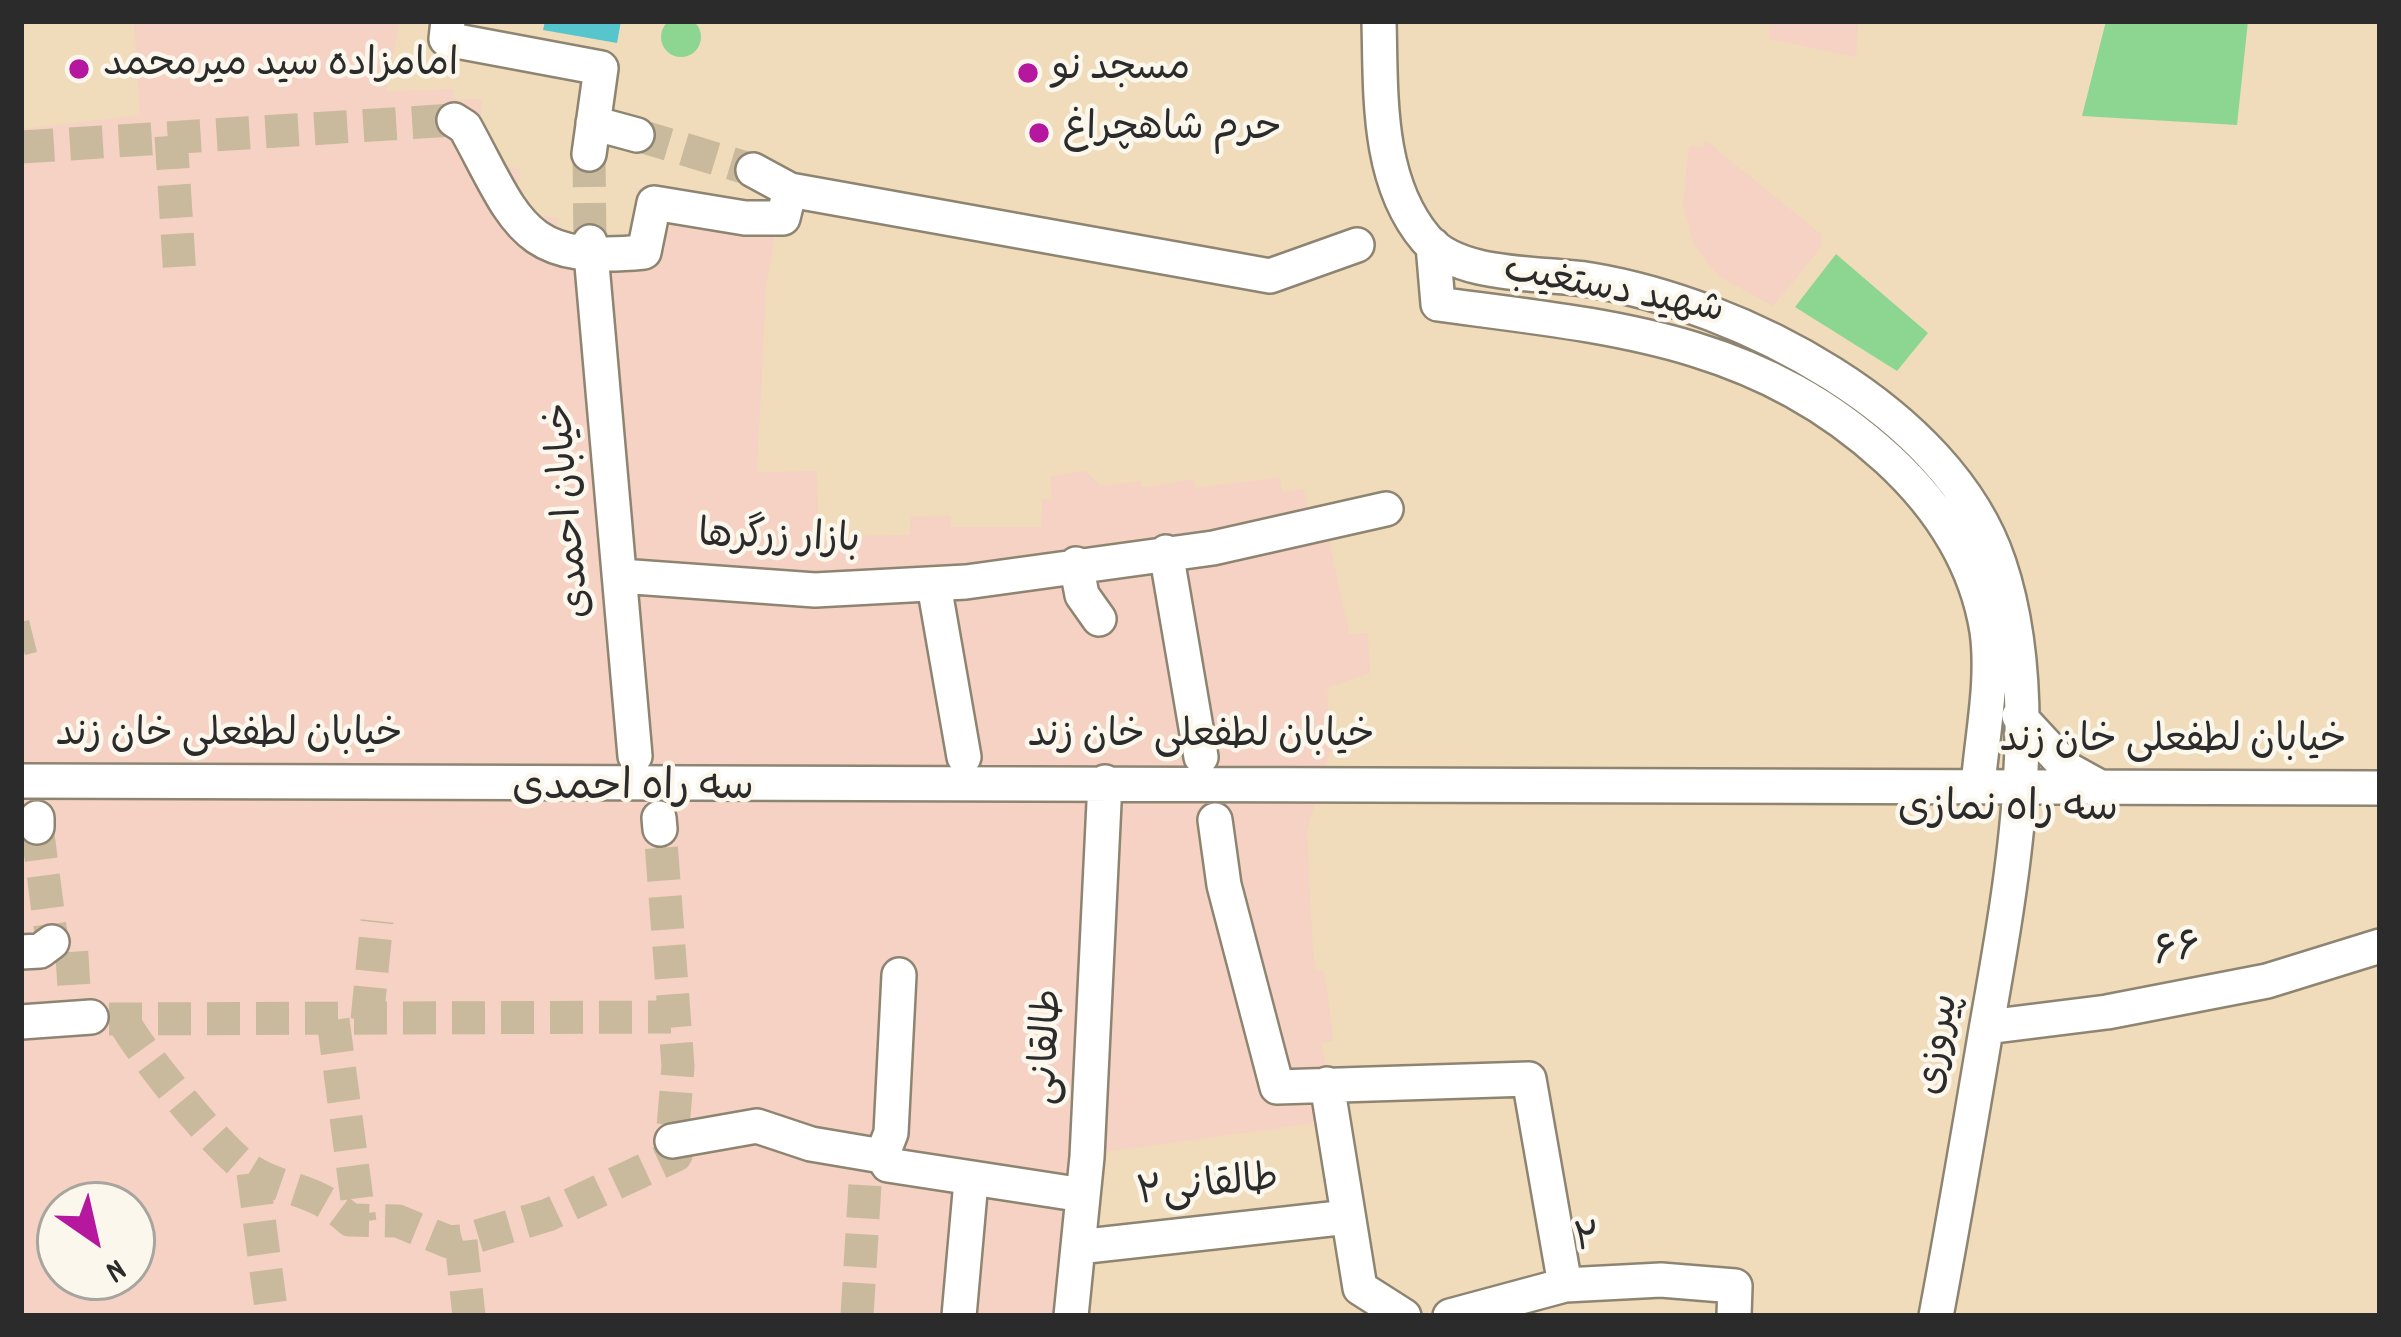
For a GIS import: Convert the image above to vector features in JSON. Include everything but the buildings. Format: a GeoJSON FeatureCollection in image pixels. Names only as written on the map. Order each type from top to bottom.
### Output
{"type":"FeatureCollection","features":[{"type":"Feature","properties":{"kind":"street"},"geometry":{"type":"LineString","coordinates":[[448,21],[446,39],[601,68],[591,139],[637,135]]}},
{"type":"Feature","properties":{"kind":"street"},"geometry":{"type":"LineString","coordinates":[[1379,21],[1382,116],[1389,159],[1408,209],[1433,245]]}},
{"type":"Feature","properties":{"kind":"street"},"geometry":{"type":"LineString","coordinates":[[454,120],[465,127],[504,198],[539,243],[644,252],[654,202],[745,218],[783,218],[790,190]]}},
{"type":"Feature","properties":{"kind":"street"},"geometry":{"type":"LineString","coordinates":[[753,170],[790,190],[1270,276],[1357,245]]}},
{"type":"Feature","properties":{"kind":"street","name":"شهید دستغیب"},"geometry":{"type":"LineString","coordinates":[[1433,245],[1438,304],[1667,341],[1795,387],[1854,428],[1934,508],[1968,562],[2002,634],[1978,786]]}},
{"type":"Feature","properties":{"kind":"street","name":"شهید دستغیب"},"geometry":{"type":"LineString","coordinates":[[1433,245],[1468,262],[1653,295],[1747,332],[1864,394],[1940,463],[1971,505],[1998,559],[2002,634],[2019,716],[2017,786]]}},
{"type":"Feature","properties":{"kind":"street","name":"خیابان احمدی"},"geometry":{"type":"LineString","coordinates":[[590,250],[635,756]]}},
{"type":"Feature","properties":{"kind":"street","name":"بازار زرگرها"},"geometry":{"type":"LineString","coordinates":[[620,576],[815,590],[934,585],[1213,548],[1386,509]]}},
{"type":"Feature","properties":{"kind":"street"},"geometry":{"type":"LineString","coordinates":[[1166,552],[1201,757]]}},
{"type":"Feature","properties":{"kind":"street"},"geometry":{"type":"LineString","coordinates":[[1076,564],[1082,596],[1099,619]]}},
{"type":"Feature","properties":{"kind":"street"},"geometry":{"type":"LineString","coordinates":[[934,585],[964,757]]}},
{"type":"Feature","properties":{"kind":"street"},"geometry":{"type":"LineString","coordinates":[[2019,716],[2069,770],[2098,786]]}},
{"type":"Feature","properties":{"kind":"street","name":"خیابان لطفعلی خان زند"},"geometry":{"type":"LineString","coordinates":[[21,781],[2380,788]]}},
{"type":"Feature","properties":{"kind":"street","name":"طالقانی"},"geometry":{"type":"LineString","coordinates":[[1071,1316],[1082,1202],[1105,782]]}},
{"type":"Feature","properties":{"kind":"street","name":"پیروزی"},"geometry":{"type":"LineString","coordinates":[[1936,1316],[2014,882],[2017,786]]}},
{"type":"Feature","properties":{"kind":"street"},"geometry":{"type":"LineString","coordinates":[[1215,820],[1229,904],[1277,1087],[1529,1079],[1565,1285]]}},
{"type":"Feature","properties":{"kind":"street","name":"۶۶"},"geometry":{"type":"LineString","coordinates":[[1987,1027],[2107,1012],[2267,981],[2380,946]]}},
{"type":"Feature","properties":{"kind":"street"},"geometry":{"type":"LineString","coordinates":[[875,1154],[890,1133],[899,975]]}},
{"type":"Feature","properties":{"kind":"street"},"geometry":{"type":"LineString","coordinates":[[21,1022],[91,1017]]}},
{"type":"Feature","properties":{"kind":"street"},"geometry":{"type":"LineString","coordinates":[[1327,1084],[1360,1288],[1405,1316]]}},
{"type":"Feature","properties":{"kind":"street"},"geometry":{"type":"LineString","coordinates":[[672,1141],[758,1126],[811,1144],[875,1154],[888,1165],[972,1187],[1082,1202]]}},
{"type":"Feature","properties":{"kind":"street"},"geometry":{"type":"LineString","coordinates":[[959,1316],[972,1187]]}},
{"type":"Feature","properties":{"kind":"street","name":"طالقانی۲"},"geometry":{"type":"LineString","coordinates":[[1078,1246],[1348,1217]]}},
{"type":"Feature","properties":{"kind":"street","name":"۲"},"geometry":{"type":"LineString","coordinates":[[1450,1316],[1565,1285],[1661,1280],[1734,1301]]}},
{"type":"Feature","properties":{"kind":"shaded area"},"geometry":{"type":"Polygon","coordinates":[[[134,21],[400,21],[386,91],[453,89],[454,99],[482,99],[479,138],[492,165],[521,169],[515,198],[526,214],[558,218],[556,242],[628,238],[637,188],[746,209],[775,234],[766,287],[757,472],[817,471],[818,536],[910,535],[911,517],[951,516],[951,527],[1041,527],[1042,499],[1052,499],[1051,476],[1086,471],[1101,486],[1140,481],[1142,488],[1193,479],[1195,488],[1280,477],[1282,492],[1304,489],[1309,518],[1328,536],[1349,634],[1368,633],[1370,673],[1327,688],[1331,749],[1307,830],[1313,953],[1316,971],[1323,970],[1327,987],[1333,1041],[1321,1043],[1337,1120],[1084,1155],[1075,1316],[21,1316],[21,129],[140,115],[134,21]]]}},
{"type":"Feature","properties":{"kind":"shaded area"},"geometry":{"type":"Polygon","coordinates":[[[1770,21],[1858,21],[1856,57],[1769,39],[1770,21]]]}},
{"type":"Feature","properties":{"kind":"shaded area"},"geometry":{"type":"Polygon","coordinates":[[[1705,140],[1821,234],[1822,246],[1773,306],[1719,276],[1694,245],[1683,204],[1689,147],[1703,146],[1705,140]]]}},
{"type":"Feature","properties":{"kind":"green space"},"geometry":{"type":"Polygon","coordinates":[[[681,17],[695,23],[701,37],[695,51],[681,57],[667,51],[661,37],[667,23],[681,17]]]}},
{"type":"Feature","properties":{"kind":"green space"},"geometry":{"type":"Polygon","coordinates":[[[2106,21],[2248,21],[2237,125],[2082,116],[2106,21]]]}},
{"type":"Feature","properties":{"kind":"green space"},"geometry":{"type":"Polygon","coordinates":[[[1836,254],[1928,333],[1897,371],[1795,307],[1836,254]]]}},
{"type":"Feature","properties":{"kind":"water"},"geometry":{"type":"Polygon","coordinates":[[[545,21],[621,21],[617,43],[543,30],[545,21]]]}},
{"type":"Feature","properties":{"kind":"tunnel"},"geometry":{"type":"LineString","coordinates":[[21,147],[454,120]]}},
{"type":"Feature","properties":{"kind":"tunnel"},"geometry":{"type":"LineString","coordinates":[[637,135],[753,170]]}},
{"type":"Feature","properties":{"kind":"tunnel"},"geometry":{"type":"LineString","coordinates":[[171,136],[180,277]]}},
{"type":"Feature","properties":{"kind":"tunnel"},"geometry":{"type":"LineString","coordinates":[[589,154],[590,242]]}},
{"type":"Feature","properties":{"kind":"tunnel"},"geometry":{"type":"LineString","coordinates":[[21,639],[33,636]]}},
{"type":"Feature","properties":{"kind":"tunnel"},"geometry":{"type":"LineString","coordinates":[[37,827],[52,942],[71,940],[76,1019]]}},
{"type":"Feature","properties":{"kind":"tunnel"},"geometry":{"type":"LineString","coordinates":[[124,1022],[183,1101],[238,1161],[264,1178],[324,1201],[350,1220],[398,1221],[449,1242],[548,1215],[676,1155],[672,1141],[678,1066],[660,829]]}},
{"type":"Feature","properties":{"kind":"tunnel"},"geometry":{"type":"LineString","coordinates":[[367,1020],[377,921]]}},
{"type":"Feature","properties":{"kind":"tunnel"},"geometry":{"type":"LineString","coordinates":[[109,1019],[671,1017]]}},
{"type":"Feature","properties":{"kind":"tunnel"},"geometry":{"type":"LineString","coordinates":[[333,1020],[360,1222]]}},
{"type":"Feature","properties":{"kind":"tunnel"},"geometry":{"type":"LineString","coordinates":[[857,1316],[867,1151]]}},
{"type":"Feature","properties":{"kind":"tunnel"},"geometry":{"type":"LineString","coordinates":[[253,1173],[272,1316]]}},
{"type":"Feature","properties":{"kind":"tunnel"},"geometry":{"type":"LineString","coordinates":[[461,1241],[469,1316]]}},
{"type":"Feature","properties":{"kind":"place","name":"امامزاده سید میرمحمد"},"geometry":{"type":"Point","coordinates":[79,69]}},
{"type":"Feature","properties":{"kind":"place","name":"مسجد نو"},"geometry":{"type":"Point","coordinates":[1028,73]}},
{"type":"Feature","properties":{"kind":"place","name":"حرم شاهچراغ"},"geometry":{"type":"Point","coordinates":[1039,133]}},
{"type":"Feature","properties":{"kind":"district","name":"سه راه احمدی"},"geometry":{"type":"Point","coordinates":[633,792]}},
{"type":"Feature","properties":{"kind":"district","name":"سه راه نمازی"},"geometry":{"type":"Point","coordinates":[2008,813]}}]}
